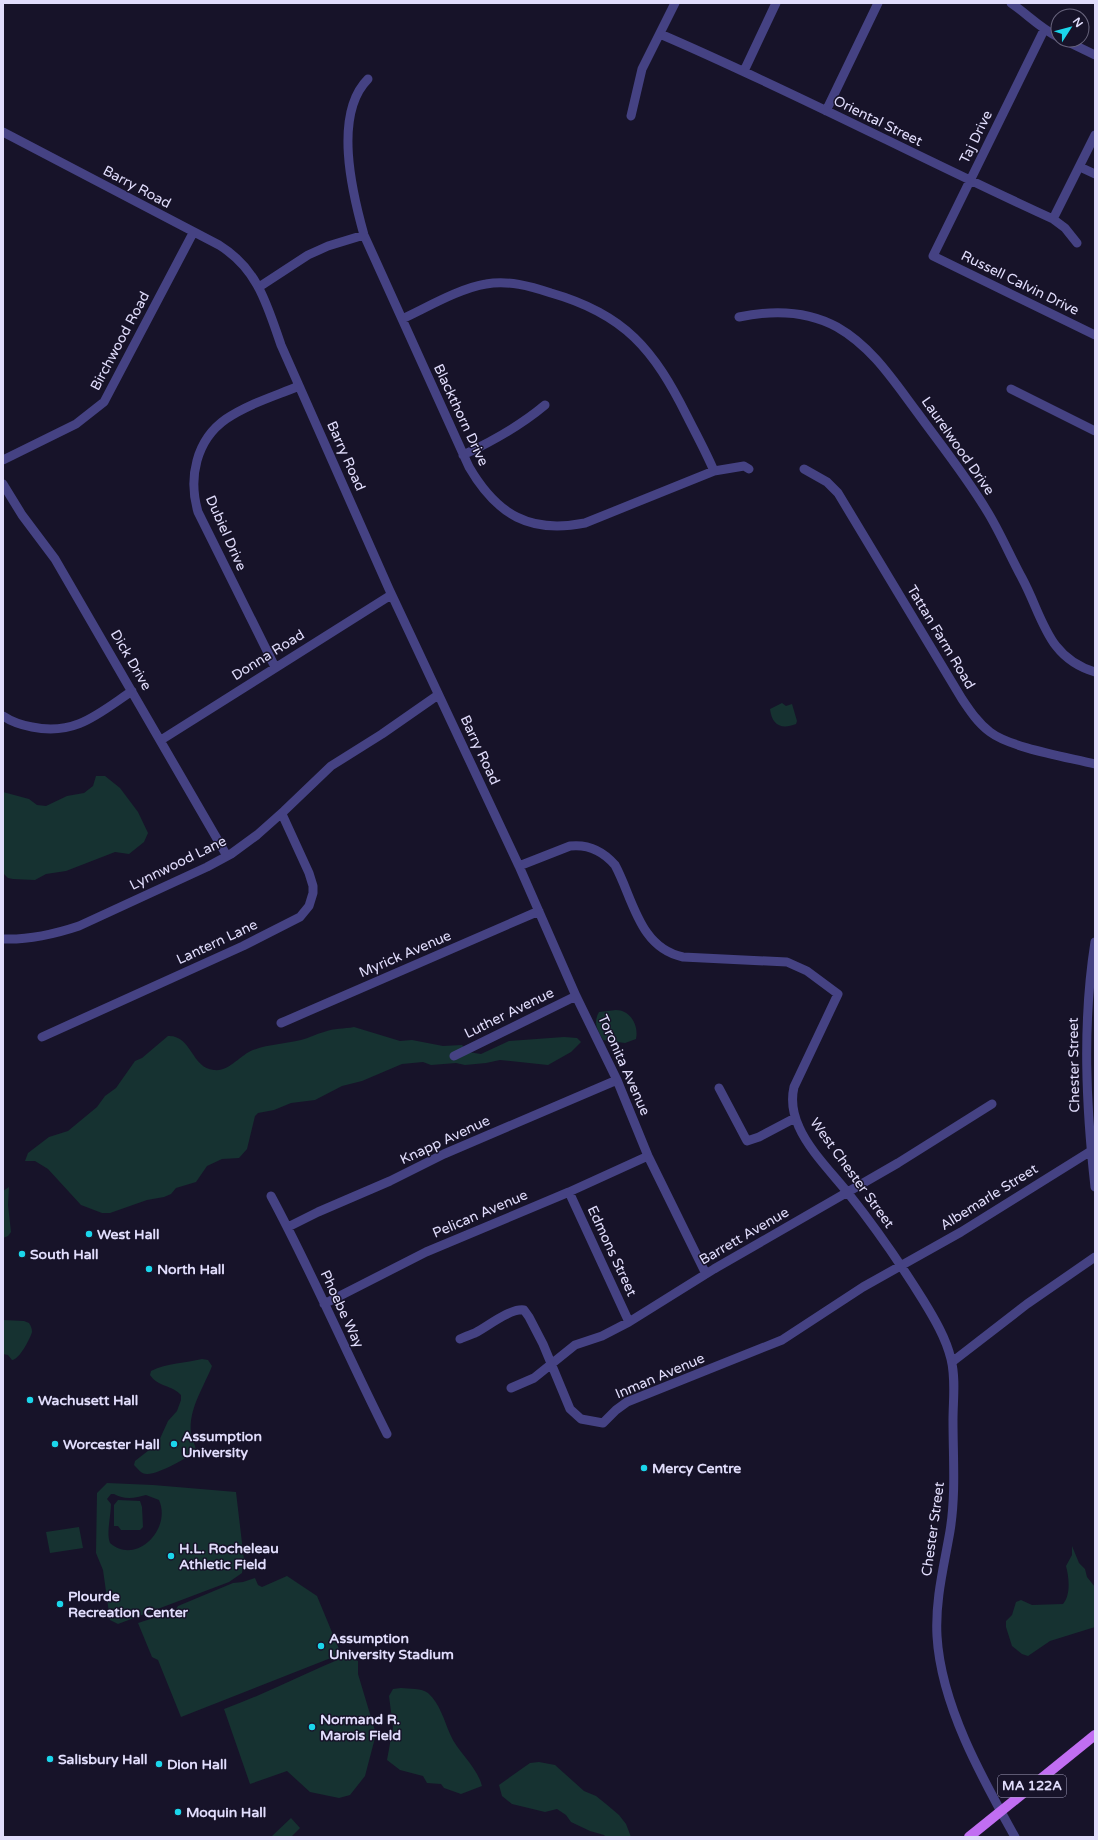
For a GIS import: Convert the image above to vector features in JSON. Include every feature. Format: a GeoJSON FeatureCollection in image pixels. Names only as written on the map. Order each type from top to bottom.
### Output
{"type":"FeatureCollection","features":[{"type":"Feature","properties":{"kind":"main road","name":"MA 122A"},"geometry":{"type":"LineString","coordinates":[[969,1837],[1095,1735]]}},
{"type":"Feature","properties":{"kind":"street"},"geometry":{"type":"LineString","coordinates":[[631,116],[642,69],[675,3]]}},
{"type":"Feature","properties":{"kind":"street"},"geometry":{"type":"LineString","coordinates":[[744,71],[776,3]]}},
{"type":"Feature","properties":{"kind":"street"},"geometry":{"type":"LineString","coordinates":[[826,111],[878,3]]}},
{"type":"Feature","properties":{"kind":"street"},"geometry":{"type":"LineString","coordinates":[[1010,3],[1050,33]]}},
{"type":"Feature","properties":{"kind":"street","name":"Taj Drive"},"geometry":{"type":"LineString","coordinates":[[933,256],[1044,30]]}},
{"type":"Feature","properties":{"kind":"street","name":"Oriental Street"},"geometry":{"type":"LineString","coordinates":[[660,34],[744,71],[970,181],[1053,219],[1064,228],[1077,243]]}},
{"type":"Feature","properties":{"kind":"street"},"geometry":{"type":"LineString","coordinates":[[1081,48],[1095,55]]}},
{"type":"Feature","properties":{"kind":"street","name":"Blackthorn Drive"},"geometry":{"type":"LineString","coordinates":[[368,79],[361,86],[353,101],[348,139],[349,172],[354,201],[364,235],[463,455],[485,493],[495,503],[517,518],[534,523],[560,527],[585,523],[714,470],[744,466],[749,469]]}},
{"type":"Feature","properties":{"kind":"street","name":"Barry Road"},"geometry":{"type":"LineString","coordinates":[[3,132],[219,245],[239,259],[250,271],[259,287],[281,345],[391,595],[520,866]]}},
{"type":"Feature","properties":{"kind":"street"},"geometry":{"type":"LineString","coordinates":[[1053,219],[1095,135]]}},
{"type":"Feature","properties":{"kind":"street"},"geometry":{"type":"LineString","coordinates":[[1080,167],[1095,174]]}},
{"type":"Feature","properties":{"kind":"street","name":"Birchwood Road"},"geometry":{"type":"LineString","coordinates":[[3,460],[76,424],[86,418],[104,402],[194,233]]}},
{"type":"Feature","properties":{"kind":"street"},"geometry":{"type":"LineString","coordinates":[[259,287],[308,255],[328,246],[364,235]]}},
{"type":"Feature","properties":{"kind":"street","name":"Russell Calvin Drive"},"geometry":{"type":"LineString","coordinates":[[933,256],[1095,335]]}},
{"type":"Feature","properties":{"kind":"street"},"geometry":{"type":"LineString","coordinates":[[402,319],[464,291],[485,284],[506,282],[530,286],[570,298],[593,308],[626,329],[657,362],[670,382],[714,470]]}},
{"type":"Feature","properties":{"kind":"street","name":"Laurelwood Drive"},"geometry":{"type":"LineString","coordinates":[[739,317],[760,313],[785,312],[808,315],[836,326],[869,351],[886,370],[976,493],[988,513],[1056,648],[1077,665],[1095,672]]}},
{"type":"Feature","properties":{"kind":"street","name":"Dubiel Drive"},"geometry":{"type":"LineString","coordinates":[[275,667],[198,512],[193,490],[193,478],[195,467],[203,446],[216,427],[240,411],[299,386]]}},
{"type":"Feature","properties":{"kind":"street"},"geometry":{"type":"LineString","coordinates":[[1011,389],[1095,430]]}},
{"type":"Feature","properties":{"kind":"street"},"geometry":{"type":"LineString","coordinates":[[463,455],[503,435],[546,405]]}},
{"type":"Feature","properties":{"kind":"street","name":"Tattan Farm Road"},"geometry":{"type":"LineString","coordinates":[[804,469],[827,482],[838,493],[962,699],[984,727],[995,735],[1009,741],[1095,764]]}},
{"type":"Feature","properties":{"kind":"street","name":"Dick Drive"},"geometry":{"type":"LineString","coordinates":[[3,484],[22,515],[55,559],[227,856]]}},
{"type":"Feature","properties":{"kind":"street","name":"Donna Road"},"geometry":{"type":"LineString","coordinates":[[160,740],[391,595]]}},
{"type":"Feature","properties":{"kind":"street"},"geometry":{"type":"LineString","coordinates":[[3,716],[12,722],[40,728],[66,729],[84,723],[132,691]]}},
{"type":"Feature","properties":{"kind":"street","name":"Lynnwood Lane"},"geometry":{"type":"LineString","coordinates":[[3,940],[20,940],[65,931],[79,926],[207,867],[227,856],[257,836],[331,766],[377,737],[438,695]]}},
{"type":"Feature","properties":{"kind":"street","name":"Lantern Lane"},"geometry":{"type":"LineString","coordinates":[[42,1037],[243,946],[300,917],[312,900],[313,893],[311,880],[282,814]]}},
{"type":"Feature","properties":{"kind":"street","name":"West Chester Street"},"geometry":{"type":"LineString","coordinates":[[520,866],[564,848],[579,845],[598,850],[609,858],[620,874],[645,931],[652,941],[662,949],[672,955],[682,957],[787,962],[807,971],[838,994],[794,1087],[793,1100],[795,1118],[804,1137],[848,1192],[901,1267],[938,1328],[952,1362]]}},
{"type":"Feature","properties":{"kind":"street","name":"Toronita Avenue"},"geometry":{"type":"LineString","coordinates":[[520,866],[576,996],[617,1080],[648,1156],[706,1274]]}},
{"type":"Feature","properties":{"kind":"street","name":"Myrick Avenue"},"geometry":{"type":"LineString","coordinates":[[281,1023],[539,911]]}},
{"type":"Feature","properties":{"kind":"street","name":"Chester Street"},"geometry":{"type":"LineString","coordinates":[[1095,944],[1090,969],[1087,1032],[1091,1151],[1095,1187]]}},
{"type":"Feature","properties":{"kind":"street","name":"Luther Avenue"},"geometry":{"type":"LineString","coordinates":[[454,1056],[576,996]]}},
{"type":"Feature","properties":{"kind":"street","name":"Knapp Avenue"},"geometry":{"type":"LineString","coordinates":[[288,1227],[318,1212],[390,1181],[444,1154],[617,1080]]}},
{"type":"Feature","properties":{"kind":"street"},"geometry":{"type":"LineString","coordinates":[[719,1088],[747,1141],[759,1137],[795,1118]]}},
{"type":"Feature","properties":{"kind":"street","name":"Barrett Avenue"},"geometry":{"type":"LineString","coordinates":[[511,1388],[534,1378],[550,1363],[575,1345],[602,1336],[629,1322],[706,1274],[848,1192],[992,1104]]}},
{"type":"Feature","properties":{"kind":"street","name":"Albemarle Street"},"geometry":{"type":"LineString","coordinates":[[901,1267],[1091,1151]]}},
{"type":"Feature","properties":{"kind":"street","name":"Pelican Avenue"},"geometry":{"type":"LineString","coordinates":[[324,1304],[415,1257],[569,1192],[648,1156]]}},
{"type":"Feature","properties":{"kind":"street","name":"Edmons Street"},"geometry":{"type":"LineString","coordinates":[[569,1192],[629,1322]]}},
{"type":"Feature","properties":{"kind":"street","name":"Phoebe Way"},"geometry":{"type":"LineString","coordinates":[[271,1196],[288,1227],[356,1374],[387,1434]]}},
{"type":"Feature","properties":{"kind":"street"},"geometry":{"type":"LineString","coordinates":[[952,1362],[1028,1304],[1095,1257]]}},
{"type":"Feature","properties":{"kind":"street","name":"Inman Avenue"},"geometry":{"type":"LineString","coordinates":[[460,1339],[475,1333],[504,1316],[522,1310],[529,1317],[568,1405],[574,1413],[585,1421],[603,1422],[627,1402],[782,1340],[862,1287],[901,1267]]}},
{"type":"Feature","properties":{"kind":"street","name":"Chester Street"},"geometry":{"type":"LineString","coordinates":[[952,1362],[954,1381],[953,1436],[955,1484],[950,1529],[938,1592],[936,1624],[938,1646],[943,1679],[954,1714],[1001,1812],[1015,1837]]}},
{"type":"Feature","properties":{"kind":"green space"},"geometry":{"type":"Polygon","coordinates":[[[782,703],[786,706],[792,704],[797,721],[796,724],[791,726],[782,726],[778,725],[773,719],[770,709],[782,703]]]}},
{"type":"Feature","properties":{"kind":"green space"},"geometry":{"type":"Polygon","coordinates":[[[96,776],[105,776],[120,788],[138,812],[148,833],[144,842],[129,854],[115,852],[66,871],[46,874],[35,880],[8,878],[3,873],[3,792],[29,799],[37,805],[46,806],[67,796],[84,793],[93,786],[96,776]]]}},
{"type":"Feature","properties":{"kind":"green space"},"geometry":{"type":"Polygon","coordinates":[[[616,1010],[629,1015],[632,1019],[635,1024],[637,1034],[636,1039],[625,1043],[603,1040],[596,1026],[597,1016],[599,1012],[616,1010]]]}},
{"type":"Feature","properties":{"kind":"green space"},"geometry":{"type":"Polygon","coordinates":[[[354,1027],[400,1041],[412,1040],[443,1046],[462,1045],[468,1052],[481,1054],[509,1041],[564,1037],[577,1038],[581,1042],[571,1052],[548,1065],[500,1060],[465,1065],[456,1063],[431,1065],[423,1062],[402,1064],[362,1081],[342,1086],[315,1100],[291,1103],[274,1110],[258,1113],[255,1116],[247,1149],[239,1158],[222,1159],[207,1166],[196,1182],[176,1188],[171,1194],[164,1197],[147,1200],[110,1213],[102,1213],[81,1205],[48,1169],[35,1161],[25,1161],[28,1153],[49,1137],[68,1131],[97,1107],[105,1096],[116,1088],[135,1061],[142,1058],[168,1036],[176,1037],[182,1041],[200,1064],[206,1068],[219,1070],[230,1066],[248,1052],[259,1048],[301,1040],[332,1030],[354,1027]]]}},
{"type":"Feature","properties":{"kind":"green space"},"geometry":{"type":"Polygon","coordinates":[[[9,1187],[8,1205],[11,1232],[8,1236],[3,1238],[3,1191],[9,1187]]]}},
{"type":"Feature","properties":{"kind":"green space"},"geometry":{"type":"Polygon","coordinates":[[[3,1320],[24,1321],[29,1323],[32,1329],[31,1335],[24,1349],[18,1357],[12,1360],[8,1355],[3,1354],[3,1320]]]}},
{"type":"Feature","properties":{"kind":"green space"},"geometry":{"type":"Polygon","coordinates":[[[202,1359],[208,1360],[212,1366],[197,1399],[192,1416],[191,1435],[196,1450],[188,1457],[165,1469],[151,1474],[143,1473],[134,1465],[135,1461],[158,1443],[168,1421],[177,1411],[181,1400],[181,1395],[173,1389],[153,1379],[150,1375],[151,1371],[157,1368],[202,1359]]]}},
{"type":"Feature","properties":{"kind":"green space","name":"H.L. Rocheleau Athletic Field"},"geometry":{"type":"Polygon","coordinates":[[[107,1483],[153,1485],[236,1492],[244,1560],[242,1573],[229,1582],[118,1624],[110,1620],[103,1570],[96,1553],[97,1493],[107,1483]],[[111,1494],[107,1499],[111,1504],[109,1529],[110,1543],[120,1549],[130,1550],[140,1547],[149,1541],[156,1532],[162,1511],[159,1500],[146,1495],[130,1498],[111,1494]]]}},
{"type":"Feature","properties":{"kind":"green space"},"geometry":{"type":"Polygon","coordinates":[[[118,1500],[140,1501],[142,1507],[143,1527],[140,1530],[121,1530],[118,1526],[114,1526],[114,1505],[118,1500]]]}},
{"type":"Feature","properties":{"kind":"green space"},"geometry":{"type":"Polygon","coordinates":[[[79,1527],[83,1548],[50,1553],[46,1532],[79,1527]]]}},
{"type":"Feature","properties":{"kind":"green space"},"geometry":{"type":"Polygon","coordinates":[[[1072,1546],[1079,1563],[1085,1569],[1087,1577],[1095,1587],[1095,1627],[1050,1641],[1028,1656],[1022,1654],[1012,1646],[1006,1627],[1006,1621],[1012,1615],[1016,1602],[1021,1600],[1032,1605],[1063,1604],[1066,1600],[1068,1591],[1068,1575],[1066,1566],[1072,1555],[1072,1546]]]}},
{"type":"Feature","properties":{"kind":"green space"},"geometry":{"type":"Polygon","coordinates":[[[287,1576],[317,1596],[341,1654],[181,1717],[158,1660],[152,1657],[138,1623],[175,1611],[178,1606],[233,1583],[243,1582],[255,1578],[258,1585],[262,1587],[287,1576]]]}},
{"type":"Feature","properties":{"kind":"green space","name":"Normand R. Marois Field"},"geometry":{"type":"Polygon","coordinates":[[[347,1656],[358,1661],[358,1674],[376,1734],[365,1776],[350,1795],[339,1798],[310,1792],[287,1771],[250,1784],[224,1709],[255,1697],[347,1656]]]}},
{"type":"Feature","properties":{"kind":"green space"},"geometry":{"type":"Polygon","coordinates":[[[401,1688],[422,1690],[432,1697],[441,1712],[453,1741],[476,1772],[482,1786],[461,1794],[444,1788],[441,1784],[427,1783],[423,1776],[400,1770],[387,1760],[393,1727],[389,1696],[393,1689],[401,1688]]]}},
{"type":"Feature","properties":{"kind":"green space"},"geometry":{"type":"Polygon","coordinates":[[[539,1762],[555,1765],[584,1791],[596,1796],[606,1804],[619,1815],[626,1824],[631,1837],[606,1837],[571,1822],[566,1815],[557,1809],[545,1812],[512,1804],[502,1796],[499,1785],[530,1763],[539,1762]]]}},
{"type":"Feature","properties":{"kind":"green space"},"geometry":{"type":"Polygon","coordinates":[[[291,1818],[300,1828],[291,1837],[271,1837],[291,1818]]]}},
{"type":"Feature","properties":{"kind":"place","name":"West Hall"},"geometry":{"type":"Point","coordinates":[89,1234]}},
{"type":"Feature","properties":{"kind":"place","name":"South Hall"},"geometry":{"type":"Point","coordinates":[22,1254]}},
{"type":"Feature","properties":{"kind":"place","name":"North Hall"},"geometry":{"type":"Point","coordinates":[149,1269]}},
{"type":"Feature","properties":{"kind":"place","name":"Wachusett Hall"},"geometry":{"type":"Point","coordinates":[30,1400]}},
{"type":"Feature","properties":{"kind":"place","name":"Worcester Hall"},"geometry":{"type":"Point","coordinates":[55,1444]}},
{"type":"Feature","properties":{"kind":"place","name":"Assumption University"},"geometry":{"type":"Point","coordinates":[174,1444]}},
{"type":"Feature","properties":{"kind":"place","name":"Mercy Centre"},"geometry":{"type":"Point","coordinates":[644,1468]}},
{"type":"Feature","properties":{"kind":"place","name":"H.L. Rocheleau Athletic Field"},"geometry":{"type":"Point","coordinates":[171,1556]}},
{"type":"Feature","properties":{"kind":"place","name":"Plourde Recreation Center"},"geometry":{"type":"Point","coordinates":[60,1604]}},
{"type":"Feature","properties":{"kind":"place","name":"Assumption University Stadium"},"geometry":{"type":"Point","coordinates":[321,1646]}},
{"type":"Feature","properties":{"kind":"place","name":"Normand R. Marois Field"},"geometry":{"type":"Point","coordinates":[312,1727]}},
{"type":"Feature","properties":{"kind":"place","name":"Salisbury Hall"},"geometry":{"type":"Point","coordinates":[50,1759]}},
{"type":"Feature","properties":{"kind":"place","name":"Dion Hall"},"geometry":{"type":"Point","coordinates":[159,1764]}},
{"type":"Feature","properties":{"kind":"place","name":"Moquin Hall"},"geometry":{"type":"Point","coordinates":[178,1812]}}]}
